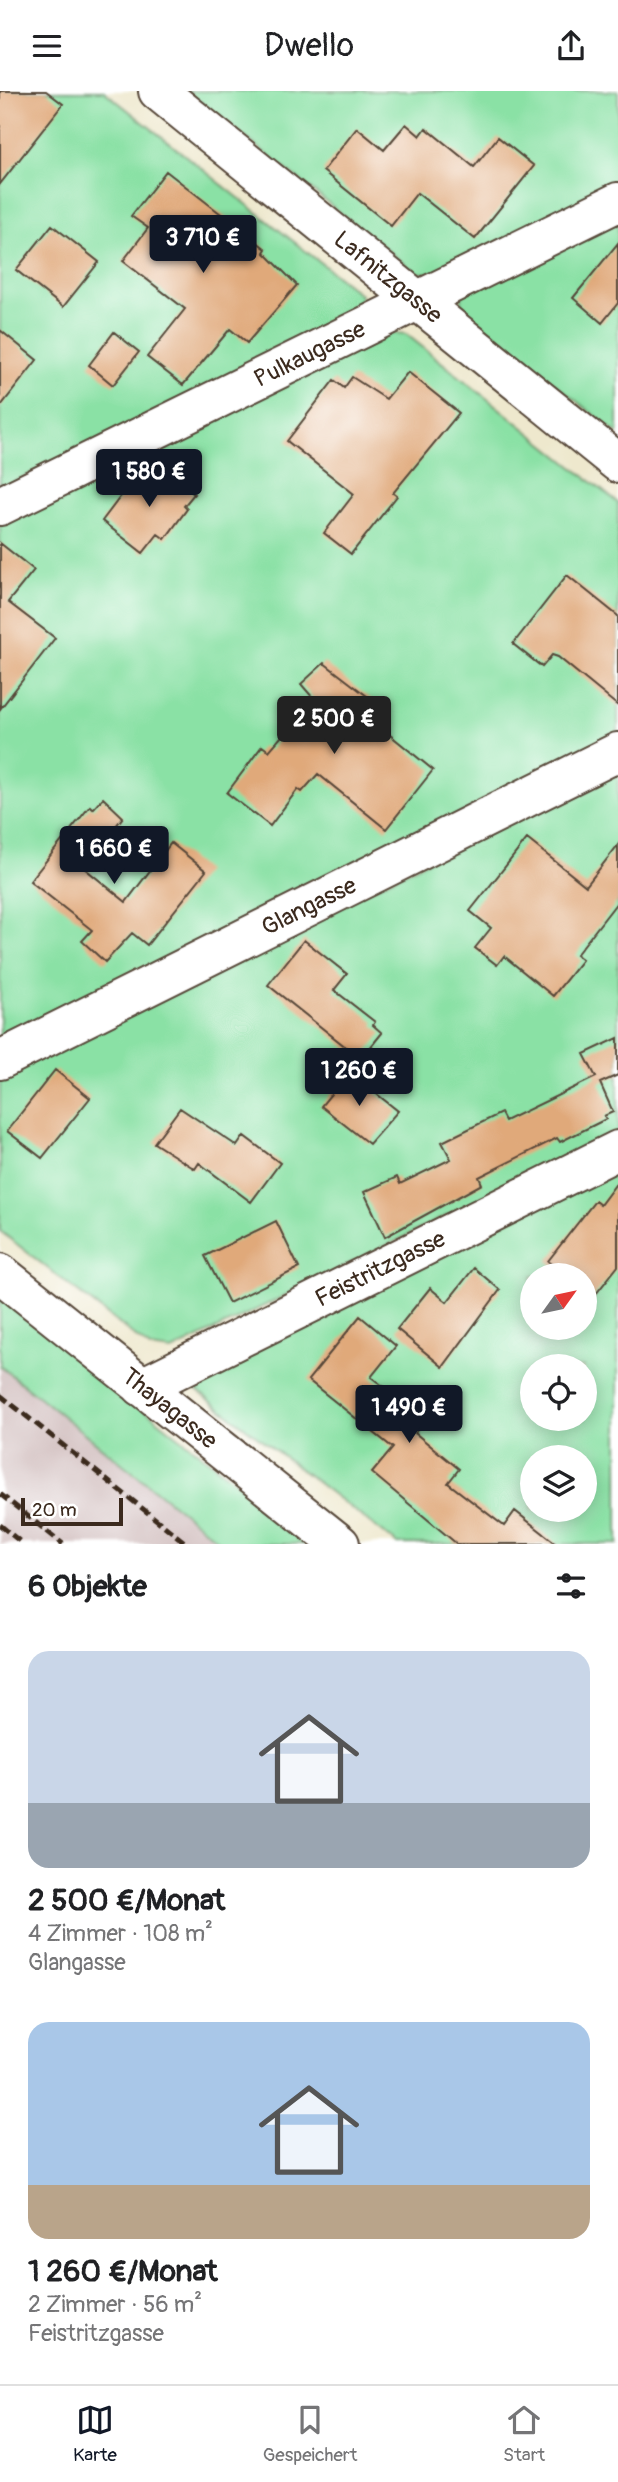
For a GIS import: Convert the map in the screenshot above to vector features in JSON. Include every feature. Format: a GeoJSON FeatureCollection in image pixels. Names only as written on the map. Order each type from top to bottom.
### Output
{"type":"FeatureCollection","features":[{"type":"Feature","properties":{"kind":"street","name":"Lafnitzgasse"},"geometry":{"type":"LineString","coordinates":[[158,91],[415,302],[618,463]]}},
{"type":"Feature","properties":{"kind":"street","name":"Pulkaugasse"},"geometry":{"type":"LineString","coordinates":[[0,506],[618,202]]}},
{"type":"Feature","properties":{"kind":"street","name":"Glangasse"},"geometry":{"type":"LineString","coordinates":[[0,1060],[618,752]]}},
{"type":"Feature","properties":{"kind":"street","name":"Feistritzgasse"},"geometry":{"type":"LineString","coordinates":[[142,1387],[618,1150]]}},
{"type":"Feature","properties":{"kind":"street","name":"Thayagasse"},"geometry":{"type":"LineString","coordinates":[[0,1273],[340,1544]]}},
{"type":"Feature","properties":{"kind":"shaded area"},"geometry":{"type":"Polygon","coordinates":[[[0,1366],[223,1544],[0,1544],[0,1366]]]}},
{"type":"Feature","properties":{"kind":"green space"},"geometry":{"type":"Polygon","coordinates":[[[0,91],[104,91],[361,295],[358,311],[0,489],[0,91]]]}},
{"type":"Feature","properties":{"kind":"green space"},"geometry":{"type":"Polygon","coordinates":[[[187,91],[618,91],[618,183],[436,273],[416,273],[187,91]]]}},
{"type":"Feature","properties":{"kind":"green space"},"geometry":{"type":"Polygon","coordinates":[[[618,216],[618,434],[461,310],[462,294],[618,216]]]}},
{"type":"Feature","properties":{"kind":"green space"},"geometry":{"type":"Polygon","coordinates":[[[382,332],[406,334],[618,503],[618,736],[0,1042],[0,523],[382,332]]]}},
{"type":"Feature","properties":{"kind":"green space"},"geometry":{"type":"Polygon","coordinates":[[[618,767],[618,1132],[172,1351],[150,1348],[0,1231],[0,1072],[618,767]]]}},
{"type":"Feature","properties":{"kind":"green space"},"geometry":{"type":"Polygon","coordinates":[[[618,1164],[618,1544],[398,1544],[194,1388],[195,1373],[618,1164]]]}},
{"type":"Feature","properties":{"kind":"green space"},"geometry":{"type":"Polygon","coordinates":[[[0,1295],[314,1544],[223,1544],[0,1366],[0,1295]]]}},
{"type":"Feature","properties":{"kind":"building"},"geometry":{"type":"Polygon","coordinates":[[[0,91],[46,91],[63,104],[0,184],[0,91]]]}},
{"type":"Feature","properties":{"kind":"building"},"geometry":{"type":"Polygon","coordinates":[[[406,124],[420,136],[426,128],[474,167],[498,137],[534,166],[475,239],[417,193],[391,226],[323,171],[357,128],[384,150],[406,124]]]}},
{"type":"Feature","properties":{"kind":"building"},"geometry":{"type":"Polygon","coordinates":[[[166,171],[266,249],[264,252],[297,285],[247,343],[230,329],[183,385],[147,357],[185,309],[123,261],[148,228],[131,216],[166,171]]]}},
{"type":"Feature","properties":{"kind":"building"},"geometry":{"type":"Polygon","coordinates":[[[52,225],[99,262],[63,307],[16,270],[52,225]]]}},
{"type":"Feature","properties":{"kind":"building"},"geometry":{"type":"Polygon","coordinates":[[[618,243],[618,303],[602,323],[573,298],[618,243]]]}},
{"type":"Feature","properties":{"kind":"building"},"geometry":{"type":"Polygon","coordinates":[[[0,330],[37,360],[0,407],[0,330]]]}},
{"type":"Feature","properties":{"kind":"building"},"geometry":{"type":"Polygon","coordinates":[[[114,332],[139,352],[113,385],[89,365],[114,332]]]}},
{"type":"Feature","properties":{"kind":"building"},"geometry":{"type":"Polygon","coordinates":[[[408,372],[459,413],[393,493],[397,496],[351,554],[324,533],[354,494],[287,441],[334,380],[344,388],[352,377],[386,399],[408,372]]]}},
{"type":"Feature","properties":{"kind":"building"},"geometry":{"type":"Polygon","coordinates":[[[160,468],[194,494],[184,506],[187,509],[165,539],[158,534],[143,553],[102,521],[139,472],[150,480],[160,468]]]}},
{"type":"Feature","properties":{"kind":"building"},"geometry":{"type":"Polygon","coordinates":[[[0,543],[34,570],[8,602],[55,638],[0,709],[0,543]]]}},
{"type":"Feature","properties":{"kind":"building"},"geometry":{"type":"Polygon","coordinates":[[[567,575],[618,616],[618,706],[558,657],[552,655],[542,667],[513,644],[567,575]]]}},
{"type":"Feature","properties":{"kind":"building"},"geometry":{"type":"Polygon","coordinates":[[[324,663],[389,713],[379,726],[433,770],[386,829],[318,774],[302,792],[298,789],[270,826],[227,793],[262,746],[269,751],[314,699],[301,684],[324,663]]]}},
{"type":"Feature","properties":{"kind":"building"},"geometry":{"type":"Polygon","coordinates":[[[103,798],[123,817],[83,867],[126,902],[171,843],[206,871],[147,945],[132,933],[105,962],[82,941],[92,930],[30,881],[90,806],[93,809],[103,798]]]}},
{"type":"Feature","properties":{"kind":"building"},"geometry":{"type":"Polygon","coordinates":[[[527,839],[586,886],[618,845],[618,901],[576,955],[582,960],[553,996],[504,956],[497,965],[475,948],[491,928],[470,911],[527,839]]]}},
{"type":"Feature","properties":{"kind":"building"},"geometry":{"type":"Polygon","coordinates":[[[304,940],[347,974],[334,990],[375,1022],[373,1025],[382,1033],[361,1059],[268,985],[304,940]]]}},
{"type":"Feature","properties":{"kind":"building"},"geometry":{"type":"Polygon","coordinates":[[[618,1038],[618,1075],[600,1083],[613,1112],[604,1116],[606,1119],[560,1142],[557,1138],[479,1177],[482,1184],[385,1237],[364,1192],[397,1177],[400,1184],[451,1159],[442,1142],[501,1113],[505,1121],[596,1077],[584,1054],[618,1038]]]}},
{"type":"Feature","properties":{"kind":"building"},"geometry":{"type":"Polygon","coordinates":[[[55,1070],[90,1098],[42,1158],[7,1131],[55,1070]]]}},
{"type":"Feature","properties":{"kind":"building"},"geometry":{"type":"Polygon","coordinates":[[[349,1072],[398,1111],[369,1144],[321,1106],[349,1072]]]}},
{"type":"Feature","properties":{"kind":"building"},"geometry":{"type":"Polygon","coordinates":[[[180,1108],[237,1146],[244,1136],[280,1163],[251,1202],[199,1163],[195,1169],[154,1143],[180,1108]]]}},
{"type":"Feature","properties":{"kind":"building"},"geometry":{"type":"Polygon","coordinates":[[[618,1181],[618,1266],[597,1293],[597,1263],[548,1261],[595,1201],[600,1205],[618,1181]]]}},
{"type":"Feature","properties":{"kind":"building"},"geometry":{"type":"Polygon","coordinates":[[[276,1221],[299,1268],[229,1303],[205,1256],[276,1221]]]}},
{"type":"Feature","properties":{"kind":"building"},"geometry":{"type":"Polygon","coordinates":[[[474,1268],[500,1290],[443,1367],[397,1329],[430,1288],[447,1302],[474,1268]]]}},
{"type":"Feature","properties":{"kind":"building"},"geometry":{"type":"Polygon","coordinates":[[[360,1316],[396,1346],[371,1377],[426,1418],[415,1433],[459,1469],[448,1483],[504,1526],[515,1511],[520,1515],[520,1522],[529,1522],[557,1544],[457,1544],[372,1473],[393,1448],[308,1380],[360,1316]]]}},
{"type":"Feature","properties":{"kind":"railway"},"geometry":{"type":"LineString","coordinates":[[0,1395],[187,1544]]}},
{"type":"Feature","properties":{"kind":"railway"},"geometry":{"type":"LineString","coordinates":[[0,1494],[63,1544]]}},
{"type":"Feature","properties":{"kind":"railway"},"geometry":{"type":"LineString","coordinates":[[0,1525],[23,1544]]}}]}
